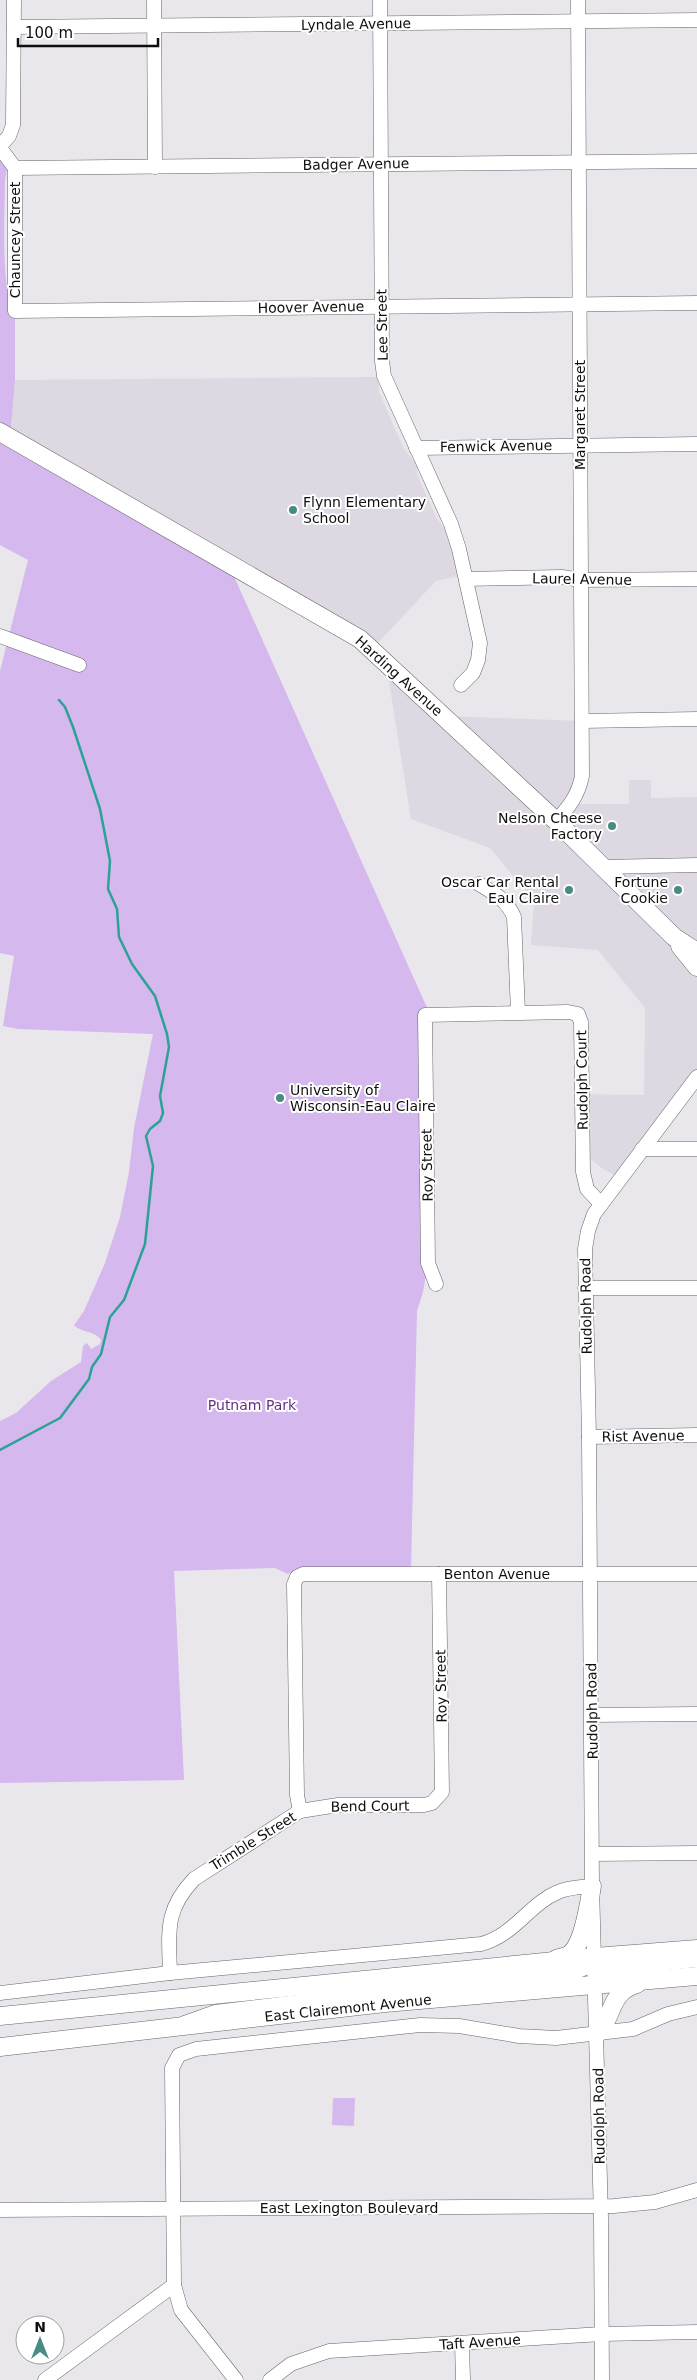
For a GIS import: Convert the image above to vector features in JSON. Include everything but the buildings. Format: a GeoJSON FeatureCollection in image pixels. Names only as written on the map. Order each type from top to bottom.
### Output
{"type":"FeatureCollection","features":[{"type":"Feature","properties":{"kind":"main road","name":"Harding Avenue"},"geometry":{"type":"LineString","coordinates":[[0,432],[360,639],[556,821],[674,937],[697,967]]}},
{"type":"Feature","properties":{"kind":"main road","name":"Harding Avenue"},"geometry":{"type":"LineString","coordinates":[[674,937],[697,952]]}},
{"type":"Feature","properties":{"kind":"main road"},"geometry":{"type":"LineString","coordinates":[[544,1962],[572,1953],[585,1922],[592,1886]]}},
{"type":"Feature","properties":{"kind":"main road","name":"East Clairemont Avenue"},"geometry":{"type":"LineString","coordinates":[[0,2016],[595,1957],[697,1949]]}},
{"type":"Feature","properties":{"kind":"main road","name":"East Clairemont Avenue"},"geometry":{"type":"LineString","coordinates":[[0,2047],[385,2003],[697,1976]]}},
{"type":"Feature","properties":{"kind":"main road"},"geometry":{"type":"LineString","coordinates":[[597,2034],[606,2022],[618,1994],[631,1986],[649,1980]]}},
{"type":"Feature","properties":{"kind":"street"},"geometry":{"type":"LineString","coordinates":[[14,0],[13,125],[9,136],[0,147],[15,168]]}},
{"type":"Feature","properties":{"kind":"street"},"geometry":{"type":"LineString","coordinates":[[154,0],[155,167]]}},
{"type":"Feature","properties":{"kind":"street","name":"Lee Street"},"geometry":{"type":"LineString","coordinates":[[380,0],[382,361],[384,376],[451,524],[466,579],[480,643],[478,660],[473,673],[460,685]]}},
{"type":"Feature","properties":{"kind":"street","name":"Margaret Street"},"geometry":{"type":"LineString","coordinates":[[556,821],[571,804],[579,791],[582,776],[578,0]]}},
{"type":"Feature","properties":{"kind":"street","name":"Lyndale Avenue"},"geometry":{"type":"LineString","coordinates":[[14,27],[697,20]]}},
{"type":"Feature","properties":{"kind":"street","name":"Badger Avenue"},"geometry":{"type":"LineString","coordinates":[[15,168],[697,161]]}},
{"type":"Feature","properties":{"kind":"street","name":"Chauncey Street"},"geometry":{"type":"LineString","coordinates":[[15,168],[15,311]]}},
{"type":"Feature","properties":{"kind":"street","name":"Hoover Avenue"},"geometry":{"type":"LineString","coordinates":[[15,311],[697,303]]}},
{"type":"Feature","properties":{"kind":"street","name":"Fenwick Avenue"},"geometry":{"type":"LineString","coordinates":[[416,448],[697,444]]}},
{"type":"Feature","properties":{"kind":"street","name":"Laurel Avenue"},"geometry":{"type":"LineString","coordinates":[[466,579],[562,577],[581,580],[697,579]]}},
{"type":"Feature","properties":{"kind":"street"},"geometry":{"type":"LineString","coordinates":[[0,636],[80,665]]}},
{"type":"Feature","properties":{"kind":"street"},"geometry":{"type":"LineString","coordinates":[[582,721],[697,719]]}},
{"type":"Feature","properties":{"kind":"street"},"geometry":{"type":"LineString","coordinates":[[603,867],[697,865]]}},
{"type":"Feature","properties":{"kind":"street"},"geometry":{"type":"LineString","coordinates":[[479,884],[501,897],[510,907],[514,917],[518,1012]]}},
{"type":"Feature","properties":{"kind":"street","name":"Rudolph Court"},"geometry":{"type":"LineString","coordinates":[[425,1015],[518,1012],[568,1012],[578,1014],[581,1022],[583,1172],[587,1189],[601,1204]]}},
{"type":"Feature","properties":{"kind":"street","name":"Roy Street"},"geometry":{"type":"LineString","coordinates":[[425,1015],[428,1263],[436,1284]]}},
{"type":"Feature","properties":{"kind":"street","name":"Rudolph Road"},"geometry":{"type":"LineString","coordinates":[[602,2380],[601,2206],[592,1886],[592,1715],[586,1240],[590,1222],[601,1204],[697,1077]]}},
{"type":"Feature","properties":{"kind":"street"},"geometry":{"type":"LineString","coordinates":[[642,1149],[697,1149]]}},
{"type":"Feature","properties":{"kind":"street"},"geometry":{"type":"LineString","coordinates":[[586,1288],[697,1288]]}},
{"type":"Feature","properties":{"kind":"street","name":"Rist Avenue"},"geometry":{"type":"LineString","coordinates":[[589,1437],[697,1435]]}},
{"type":"Feature","properties":{"kind":"street","name":"Benton Avenue"},"geometry":{"type":"LineString","coordinates":[[297,1577],[303,1574],[697,1574]]}},
{"type":"Feature","properties":{"kind":"street","name":"Roy Street"},"geometry":{"type":"LineString","coordinates":[[438,1798],[443,1784],[439,1574]]}},
{"type":"Feature","properties":{"kind":"street","name":"Trimble Street"},"geometry":{"type":"LineString","coordinates":[[170,1973],[170,1918],[174,1904],[185,1888],[194,1879],[300,1811],[297,1795],[294,1584],[297,1577]]}},
{"type":"Feature","properties":{"kind":"street"},"geometry":{"type":"LineString","coordinates":[[592,1715],[697,1714]]}},
{"type":"Feature","properties":{"kind":"street","name":"Bend Court"},"geometry":{"type":"LineString","coordinates":[[300,1811],[338,1805],[424,1805],[438,1798]]}},
{"type":"Feature","properties":{"kind":"street"},"geometry":{"type":"LineString","coordinates":[[593,1854],[697,1853]]}},
{"type":"Feature","properties":{"kind":"street"},"geometry":{"type":"LineString","coordinates":[[0,1993],[170,1973],[481,1944],[508,1932],[557,1892],[570,1888],[592,1886]]}},
{"type":"Feature","properties":{"kind":"street"},"geometry":{"type":"LineString","coordinates":[[177,2026],[215,2012],[489,1979],[576,1972],[586,1968],[595,1957]]}},
{"type":"Feature","properties":{"kind":"street"},"geometry":{"type":"LineString","coordinates":[[596,1985],[604,1972],[609,1970],[697,1960]]}},
{"type":"Feature","properties":{"kind":"street"},"geometry":{"type":"LineString","coordinates":[[236,2380],[181,2310],[174,2285],[172,2068],[174,2060],[179,2055],[196,2049],[420,2025],[459,2026],[537,2038],[597,2034],[633,2030],[668,2014],[697,2006]]}},
{"type":"Feature","properties":{"kind":"street","name":"East Lexington Boulevard"},"geometry":{"type":"LineString","coordinates":[[0,2210],[601,2206],[655,2202],[697,2190]]}},
{"type":"Feature","properties":{"kind":"street"},"geometry":{"type":"LineString","coordinates":[[45,2380],[174,2285]]}},
{"type":"Feature","properties":{"kind":"street","name":"Taft Avenue"},"geometry":{"type":"LineString","coordinates":[[270,2380],[291,2364],[329,2351],[602,2334],[697,2332]]}},
{"type":"Feature","properties":{"kind":"street"},"geometry":{"type":"LineString","coordinates":[[462,2344],[463,2380]]}},
{"type":"Feature","properties":{"kind":"shaded area","name":"Flynn Elementary School"},"geometry":{"type":"Polygon","coordinates":[[[378,377],[379,392],[404,449],[417,465],[417,474],[436,517],[448,533],[459,576],[436,581],[376,645],[342,621],[11,428],[15,380],[378,377]]]}},
{"type":"Feature","properties":{"kind":"shaded area"},"geometry":{"type":"Polygon","coordinates":[[[386,663],[444,716],[582,721],[572,804],[629,804],[629,780],[651,780],[651,798],[697,797],[697,1081],[620,1178],[603,1169],[582,1152],[582,1094],[644,1095],[645,1008],[598,950],[531,945],[534,901],[490,848],[411,819],[386,663]]]}},
{"type":"Feature","properties":{"kind":"green space"},"geometry":{"type":"Polygon","coordinates":[[[0,159],[7,168],[4,211],[5,271],[10,304],[15,315],[15,380],[11,428],[0,422],[0,159]]]}},
{"type":"Feature","properties":{"kind":"green space","name":"Putnam Park"},"geometry":{"type":"Polygon","coordinates":[[[0,432],[228,563],[428,1010],[428,1263],[423,1292],[417,1311],[411,1568],[297,1569],[288,1574],[275,1568],[174,1571],[184,1780],[0,1783],[0,1421],[16,1413],[51,1381],[81,1362],[83,1346],[87,1343],[91,1349],[100,1344],[101,1340],[98,1337],[74,1325],[84,1311],[105,1263],[120,1217],[129,1172],[134,1128],[153,1034],[18,1029],[3,1026],[14,956],[0,953],[0,671],[28,560],[0,545],[0,432]]]}},
{"type":"Feature","properties":{"kind":"green space"},"geometry":{"type":"Polygon","coordinates":[[[333,2098],[355,2098],[354,2126],[332,2125],[333,2098]]]}},
{"type":"Feature","properties":{"kind":"waterway"},"geometry":{"type":"LineString","coordinates":[[0,1450],[60,1418],[89,1379],[92,1367],[101,1354],[110,1317],[124,1300],[145,1244],[153,1166],[146,1136],[150,1129],[160,1121],[163,1113],[160,1096],[169,1047],[167,1034],[155,996],[132,964],[119,937],[117,909],[108,889],[110,861],[100,809],[73,727],[65,707],[59,700]]}},
{"type":"Feature","properties":{"kind":"place","name":"Flynn Elementary School"},"geometry":{"type":"Point","coordinates":[293,510]}},
{"type":"Feature","properties":{"kind":"place","name":"Nelson Cheese Factory"},"geometry":{"type":"Point","coordinates":[612,826]}},
{"type":"Feature","properties":{"kind":"place","name":"Oscar Car Rental Eau Claire"},"geometry":{"type":"Point","coordinates":[569,890]}},
{"type":"Feature","properties":{"kind":"place","name":"Fortune Cookie"},"geometry":{"type":"Point","coordinates":[678,890]}},
{"type":"Feature","properties":{"kind":"place","name":"University of Wisconsin-Eau Claire"},"geometry":{"type":"Point","coordinates":[280,1098]}}]}
